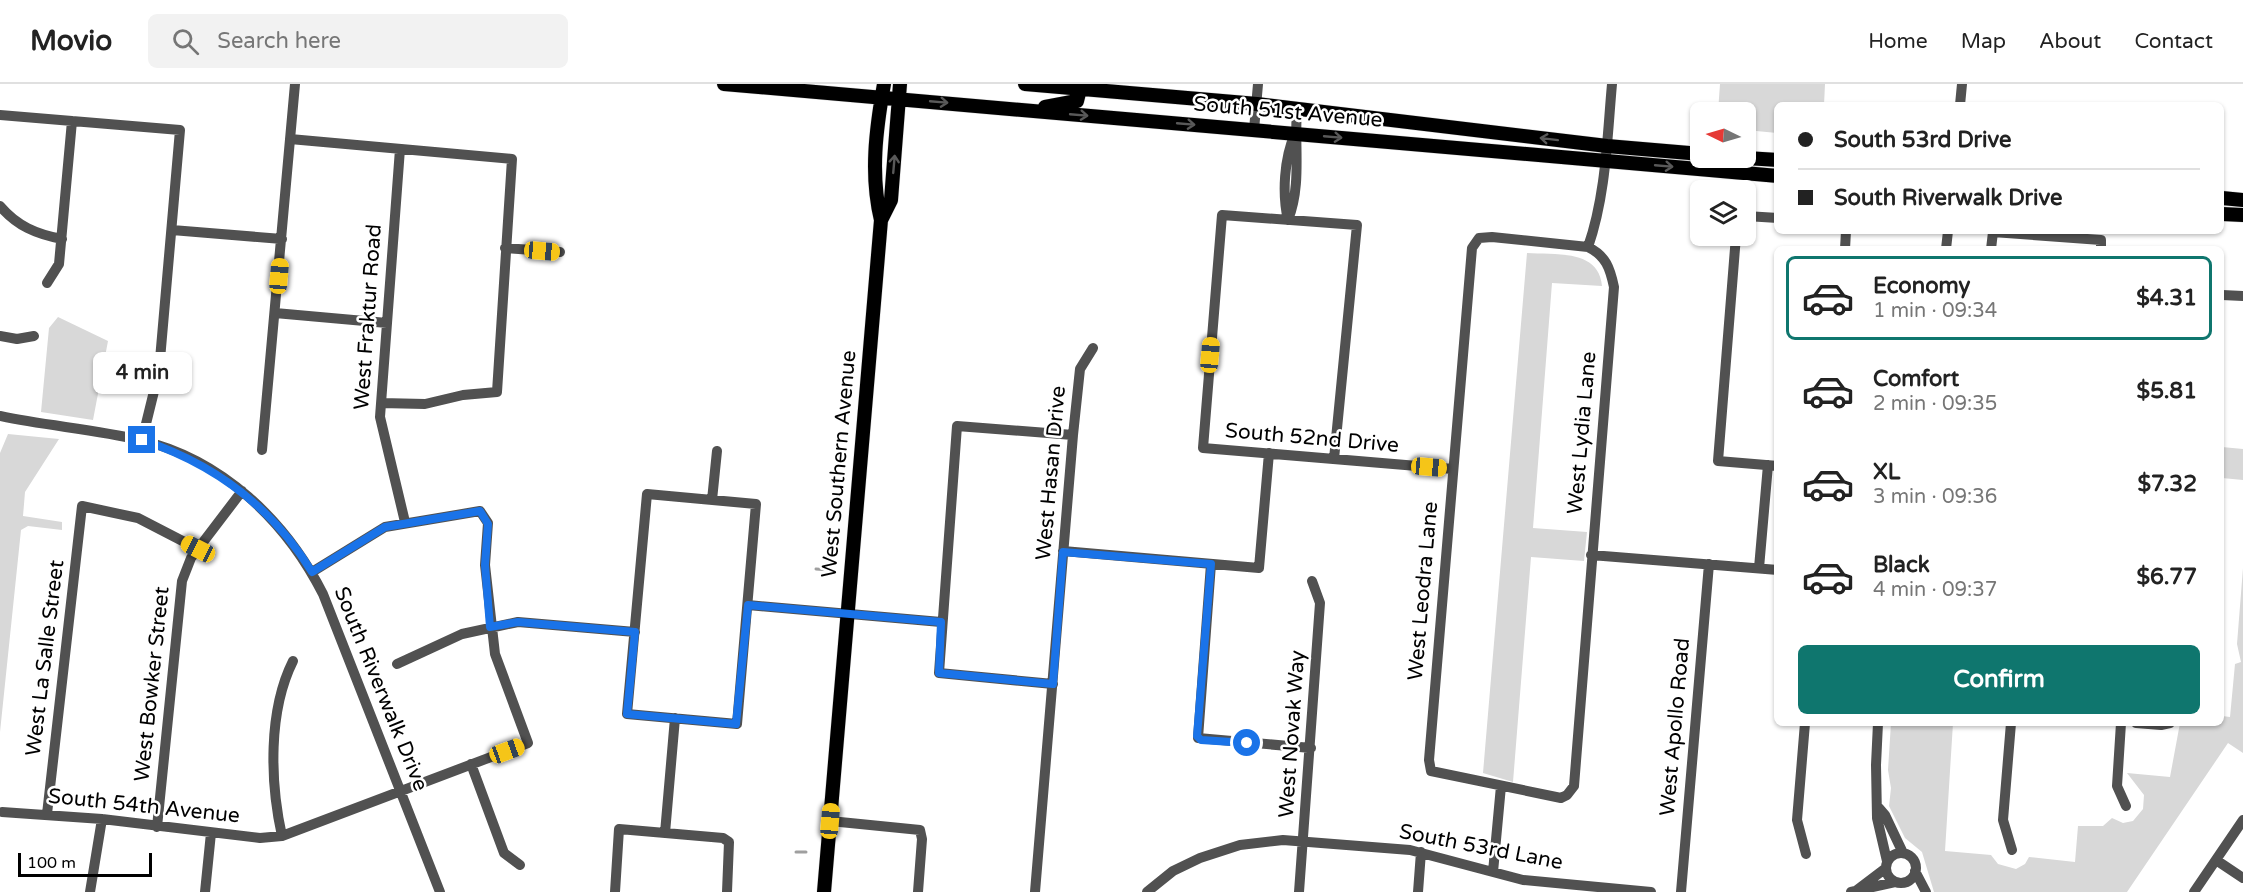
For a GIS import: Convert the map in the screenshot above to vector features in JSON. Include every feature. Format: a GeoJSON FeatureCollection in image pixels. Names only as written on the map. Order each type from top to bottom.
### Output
{"type":"FeatureCollection","features":[{"type":"Feature","properties":{"kind":"main road","name":"South 51st Avenue"},"geometry":{"type":"LineString","coordinates":[[724,84],[883,91],[899,99],[1774,176]]}},
{"type":"Feature","properties":{"kind":"main road","name":"West Southern Avenue"},"geometry":{"type":"LineString","coordinates":[[881,220],[891,200],[900,84]]}},
{"type":"Feature","properties":{"kind":"main road","name":"South 51st Avenue"},"geometry":{"type":"LineString","coordinates":[[1025,84],[1257,104],[1607,146],[1690,153]]}},
{"type":"Feature","properties":{"kind":"main road"},"geometry":{"type":"LineString","coordinates":[[1031,111],[1077,101],[1080,89]]}},
{"type":"Feature","properties":{"kind":"main road","name":"West Southern Avenue"},"geometry":{"type":"LineString","coordinates":[[824,892],[881,220],[874,191],[883,91]]}},
{"type":"Feature","properties":{"kind":"main road"},"geometry":{"type":"LineString","coordinates":[[1756,159],[1774,160]]}},
{"type":"Feature","properties":{"kind":"main road"},"geometry":{"type":"LineString","coordinates":[[2224,198],[2243,200]]}},
{"type":"Feature","properties":{"kind":"main road"},"geometry":{"type":"LineString","coordinates":[[2224,214],[2243,215]]}},
{"type":"Feature","properties":{"kind":"street"},"geometry":{"type":"LineString","coordinates":[[262,450],[295,84]]}},
{"type":"Feature","properties":{"kind":"street"},"geometry":{"type":"LineString","coordinates":[[1254,130],[1258,84]]}},
{"type":"Feature","properties":{"kind":"street"},"geometry":{"type":"LineString","coordinates":[[1588,247],[1598,220],[1612,84]]}},
{"type":"Feature","properties":{"kind":"street"},"geometry":{"type":"LineString","coordinates":[[1960,102],[1962,84]]}},
{"type":"Feature","properties":{"kind":"street"},"geometry":{"type":"LineString","coordinates":[[1296,109],[1295,134],[1298,152],[1293,206],[1288,220],[1356,225],[1334,459]]}},
{"type":"Feature","properties":{"kind":"street"},"geometry":{"type":"LineString","coordinates":[[0,115],[180,130],[159,371],[142,440]]}},
{"type":"Feature","properties":{"kind":"street"},"geometry":{"type":"LineString","coordinates":[[47,283],[59,264],[72,121]]}},
{"type":"Feature","properties":{"kind":"street"},"geometry":{"type":"LineString","coordinates":[[290,140],[512,159],[497,392],[463,394],[425,404],[381,403]]}},
{"type":"Feature","properties":{"kind":"street","name":"West Fraktur Road"},"geometry":{"type":"LineString","coordinates":[[400,149],[380,429],[405,522]]}},
{"type":"Feature","properties":{"kind":"street"},"geometry":{"type":"LineString","coordinates":[[0,206],[12,220],[23,227],[39,235],[62,239]]}},
{"type":"Feature","properties":{"kind":"street","name":"South 52nd Drive"},"geometry":{"type":"LineString","coordinates":[[1288,220],[1222,215],[1203,448],[1453,469]]}},
{"type":"Feature","properties":{"kind":"street"},"geometry":{"type":"LineString","coordinates":[[1756,217],[1774,218]]}},
{"type":"Feature","properties":{"kind":"street"},"geometry":{"type":"LineString","coordinates":[[171,230],[282,239]]}},
{"type":"Feature","properties":{"kind":"street"},"geometry":{"type":"LineString","coordinates":[[2011,234],[2101,244]]}},
{"type":"Feature","properties":{"kind":"street","name":"West Leodra Lane"},"geometry":{"type":"LineString","coordinates":[[1501,786],[1431,771],[1429,760],[1472,248],[1479,238],[1588,247]]}},
{"type":"Feature","properties":{"kind":"street"},"geometry":{"type":"LineString","coordinates":[[1735,246],[1718,461],[1773,466],[1759,568]]}},
{"type":"Feature","properties":{"kind":"street","name":"West Lydia Lane"},"geometry":{"type":"LineString","coordinates":[[1501,786],[1554,797],[1568,795],[1574,786],[1614,287],[1608,263],[1600,253],[1588,247]]}},
{"type":"Feature","properties":{"kind":"street"},"geometry":{"type":"LineString","coordinates":[[505,248],[560,252]]}},
{"type":"Feature","properties":{"kind":"street"},"geometry":{"type":"LineString","coordinates":[[2224,295],[2243,296]]}},
{"type":"Feature","properties":{"kind":"street"},"geometry":{"type":"LineString","coordinates":[[275,313],[387,323]]}},
{"type":"Feature","properties":{"kind":"street"},"geometry":{"type":"LineString","coordinates":[[0,336],[16,339],[34,336]]}},
{"type":"Feature","properties":{"kind":"street","name":"West Hasan Drive"},"geometry":{"type":"LineString","coordinates":[[1035,892],[1080,369],[1093,348]]}},
{"type":"Feature","properties":{"kind":"street","name":"South Riverwalk Drive"},"geometry":{"type":"LineString","coordinates":[[0,416],[142,440],[191,460],[242,491],[280,527],[312,572],[323,594],[440,892]]}},
{"type":"Feature","properties":{"kind":"street"},"geometry":{"type":"LineString","coordinates":[[1053,684],[939,673],[941,622],[957,426],[1073,435]]}},
{"type":"Feature","properties":{"kind":"street"},"geometry":{"type":"LineString","coordinates":[[712,500],[717,451]]}},
{"type":"Feature","properties":{"kind":"street"},"geometry":{"type":"LineString","coordinates":[[1063,552],[1259,568],[1269,453]]}},
{"type":"Feature","properties":{"kind":"street","name":"West Bowker Street"},"geometry":{"type":"LineString","coordinates":[[157,827],[183,581],[187,566],[198,549],[242,491]]}},
{"type":"Feature","properties":{"kind":"street"},"geometry":{"type":"LineString","coordinates":[[647,494],[712,500],[756,504],[736,724],[627,714],[647,494]]}},
{"type":"Feature","properties":{"kind":"street","name":"West La Salle Street"},"geometry":{"type":"LineString","coordinates":[[47,814],[82,506],[138,518],[198,549]]}},
{"type":"Feature","properties":{"kind":"street"},"geometry":{"type":"LineString","coordinates":[[312,572],[385,527],[480,511],[488,524],[485,565],[490,627]]}},
{"type":"Feature","properties":{"kind":"street"},"geometry":{"type":"LineString","coordinates":[[1591,555],[1774,570]]}},
{"type":"Feature","properties":{"kind":"street"},"geometry":{"type":"LineString","coordinates":[[1211,564],[1198,738],[1311,748]]}},
{"type":"Feature","properties":{"kind":"street","name":"West Apollo Road"},"geometry":{"type":"LineString","coordinates":[[1681,892],[1709,564]]}},
{"type":"Feature","properties":{"kind":"street","name":"West Novak Way"},"geometry":{"type":"LineString","coordinates":[[1299,892],[1320,603],[1312,581]]}},
{"type":"Feature","properties":{"kind":"street"},"geometry":{"type":"LineString","coordinates":[[748,605],[941,622]]}},
{"type":"Feature","properties":{"kind":"street"},"geometry":{"type":"LineString","coordinates":[[397,664],[462,634],[518,622],[635,632]]}},
{"type":"Feature","properties":{"kind":"street","name":"South 54th Avenue"},"geometry":{"type":"LineString","coordinates":[[2,812],[102,819],[260,838],[282,836],[401,792],[528,743],[495,654],[490,627]]}},
{"type":"Feature","properties":{"kind":"street"},"geometry":{"type":"LineString","coordinates":[[282,836],[273,798],[273,774],[281,684],[293,661]]}},
{"type":"Feature","properties":{"kind":"street"},"geometry":{"type":"LineString","coordinates":[[665,833],[675,718]]}},
{"type":"Feature","properties":{"kind":"street"},"geometry":{"type":"LineString","coordinates":[[1805,726],[1797,820],[1806,854]]}},
{"type":"Feature","properties":{"kind":"street"},"geometry":{"type":"LineString","coordinates":[[1878,726],[1876,765],[1879,808],[1877,818],[1888,876],[1910,892]]}},
{"type":"Feature","properties":{"kind":"street"},"geometry":{"type":"LineString","coordinates":[[2011,726],[2003,820],[2012,850]]}},
{"type":"Feature","properties":{"kind":"street"},"geometry":{"type":"LineString","coordinates":[[2121,726],[2117,786],[2126,806]]}},
{"type":"Feature","properties":{"kind":"street"},"geometry":{"type":"LineString","coordinates":[[471,764],[504,853],[520,865]]}},
{"type":"Feature","properties":{"kind":"street"},"geometry":{"type":"LineString","coordinates":[[1493,872],[1501,786]]}},
{"type":"Feature","properties":{"kind":"street"},"geometry":{"type":"LineString","coordinates":[[1879,808],[1885,815],[1903,853],[1913,859],[1926,892]]}},
{"type":"Feature","properties":{"kind":"street"},"geometry":{"type":"LineString","coordinates":[[90,892],[102,819]]}},
{"type":"Feature","properties":{"kind":"street"},"geometry":{"type":"LineString","coordinates":[[2194,892],[2243,820]]}},
{"type":"Feature","properties":{"kind":"street"},"geometry":{"type":"LineString","coordinates":[[830,821],[920,830],[922,839],[918,892]]}},
{"type":"Feature","properties":{"kind":"street"},"geometry":{"type":"LineString","coordinates":[[615,892],[619,829],[723,838],[729,842],[727,892]]}},
{"type":"Feature","properties":{"kind":"street"},"geometry":{"type":"LineString","coordinates":[[205,892],[211,833]]}},
{"type":"Feature","properties":{"kind":"street","name":"South 53rd Lane"},"geometry":{"type":"LineString","coordinates":[[1147,892],[1173,871],[1226,849],[1270,840],[1421,852],[1523,880],[1564,888],[1651,892]]}},
{"type":"Feature","properties":{"kind":"street"},"geometry":{"type":"LineString","coordinates":[[1418,892],[1421,852]]}},
{"type":"Feature","properties":{"kind":"street"},"geometry":{"type":"LineString","coordinates":[[1854,891],[1886,865],[1894,854],[1903,853]]}},
{"type":"Feature","properties":{"kind":"street"},"geometry":{"type":"LineString","coordinates":[[2216,860],[2243,878]]}},
{"type":"Feature","properties":{"kind":"street"},"geometry":{"type":"LineString","coordinates":[[1854,891],[1908,881],[1916,871]]}},
{"type":"Feature","properties":{"kind":"shaded area"},"geometry":{"type":"Polygon","coordinates":[[[1720,84],[1825,84],[1824,102],[1774,102],[1774,133],[1756,131],[1756,102],[1719,102],[1720,84]]]}},
{"type":"Feature","properties":{"kind":"shaded area"},"geometry":{"type":"Polygon","coordinates":[[[1527,253],[1574,256],[1584,260],[1599,274],[1602,286],[1552,283],[1533,528],[1587,532],[1584,561],[1531,557],[1513,782],[1483,773],[1527,253]]]}},
{"type":"Feature","properties":{"kind":"shaded area"},"geometry":{"type":"Polygon","coordinates":[[[58,317],[108,341],[93,420],[41,412],[49,328],[58,317]]]}},
{"type":"Feature","properties":{"kind":"shaded area"},"geometry":{"type":"Polygon","coordinates":[[[8,434],[59,439],[25,492],[23,516],[62,522],[62,530],[28,526],[21,530],[0,732],[0,453],[8,434]]]}},
{"type":"Feature","properties":{"kind":"shaded area"},"geometry":{"type":"Polygon","coordinates":[[[2224,447],[2243,449],[2243,480],[2224,478],[2224,447]]]}},
{"type":"Feature","properties":{"kind":"shaded area"},"geometry":{"type":"Polygon","coordinates":[[[2243,568],[2243,753],[2228,743],[2127,892],[1934,892],[1922,852],[1905,838],[1889,806],[1891,788],[1888,770],[1891,726],[1953,726],[1945,851],[1991,855],[1998,864],[2016,869],[2025,864],[2029,857],[2075,862],[2078,826],[2103,826],[2112,818],[2123,823],[2133,821],[2143,809],[2144,795],[2127,773],[2170,777],[2179,726],[2224,726],[2224,716],[2230,717],[2235,664],[2241,662],[2237,644],[2243,568]]]}},
{"type":"Feature","properties":{"kind":"waterway"},"geometry":{"type":"LineString","coordinates":[[816,569],[830,570]]}},
{"type":"Feature","properties":{"kind":"waterway"},"geometry":{"type":"LineString","coordinates":[[796,852],[806,852]]}},
{"type":"Feature","properties":{"kind":"route"},"geometry":{"type":"LineString","coordinates":[[142,440],[166,448],[207,468],[255,501],[293,543],[312,572],[385,527],[480,511],[488,524],[485,565],[490,627],[518,622],[635,632],[627,714],[736,724],[748,605],[941,622],[939,673],[1053,684],[1063,552],[1211,564],[1197,736],[1201,740],[1247,743]]}}]}
